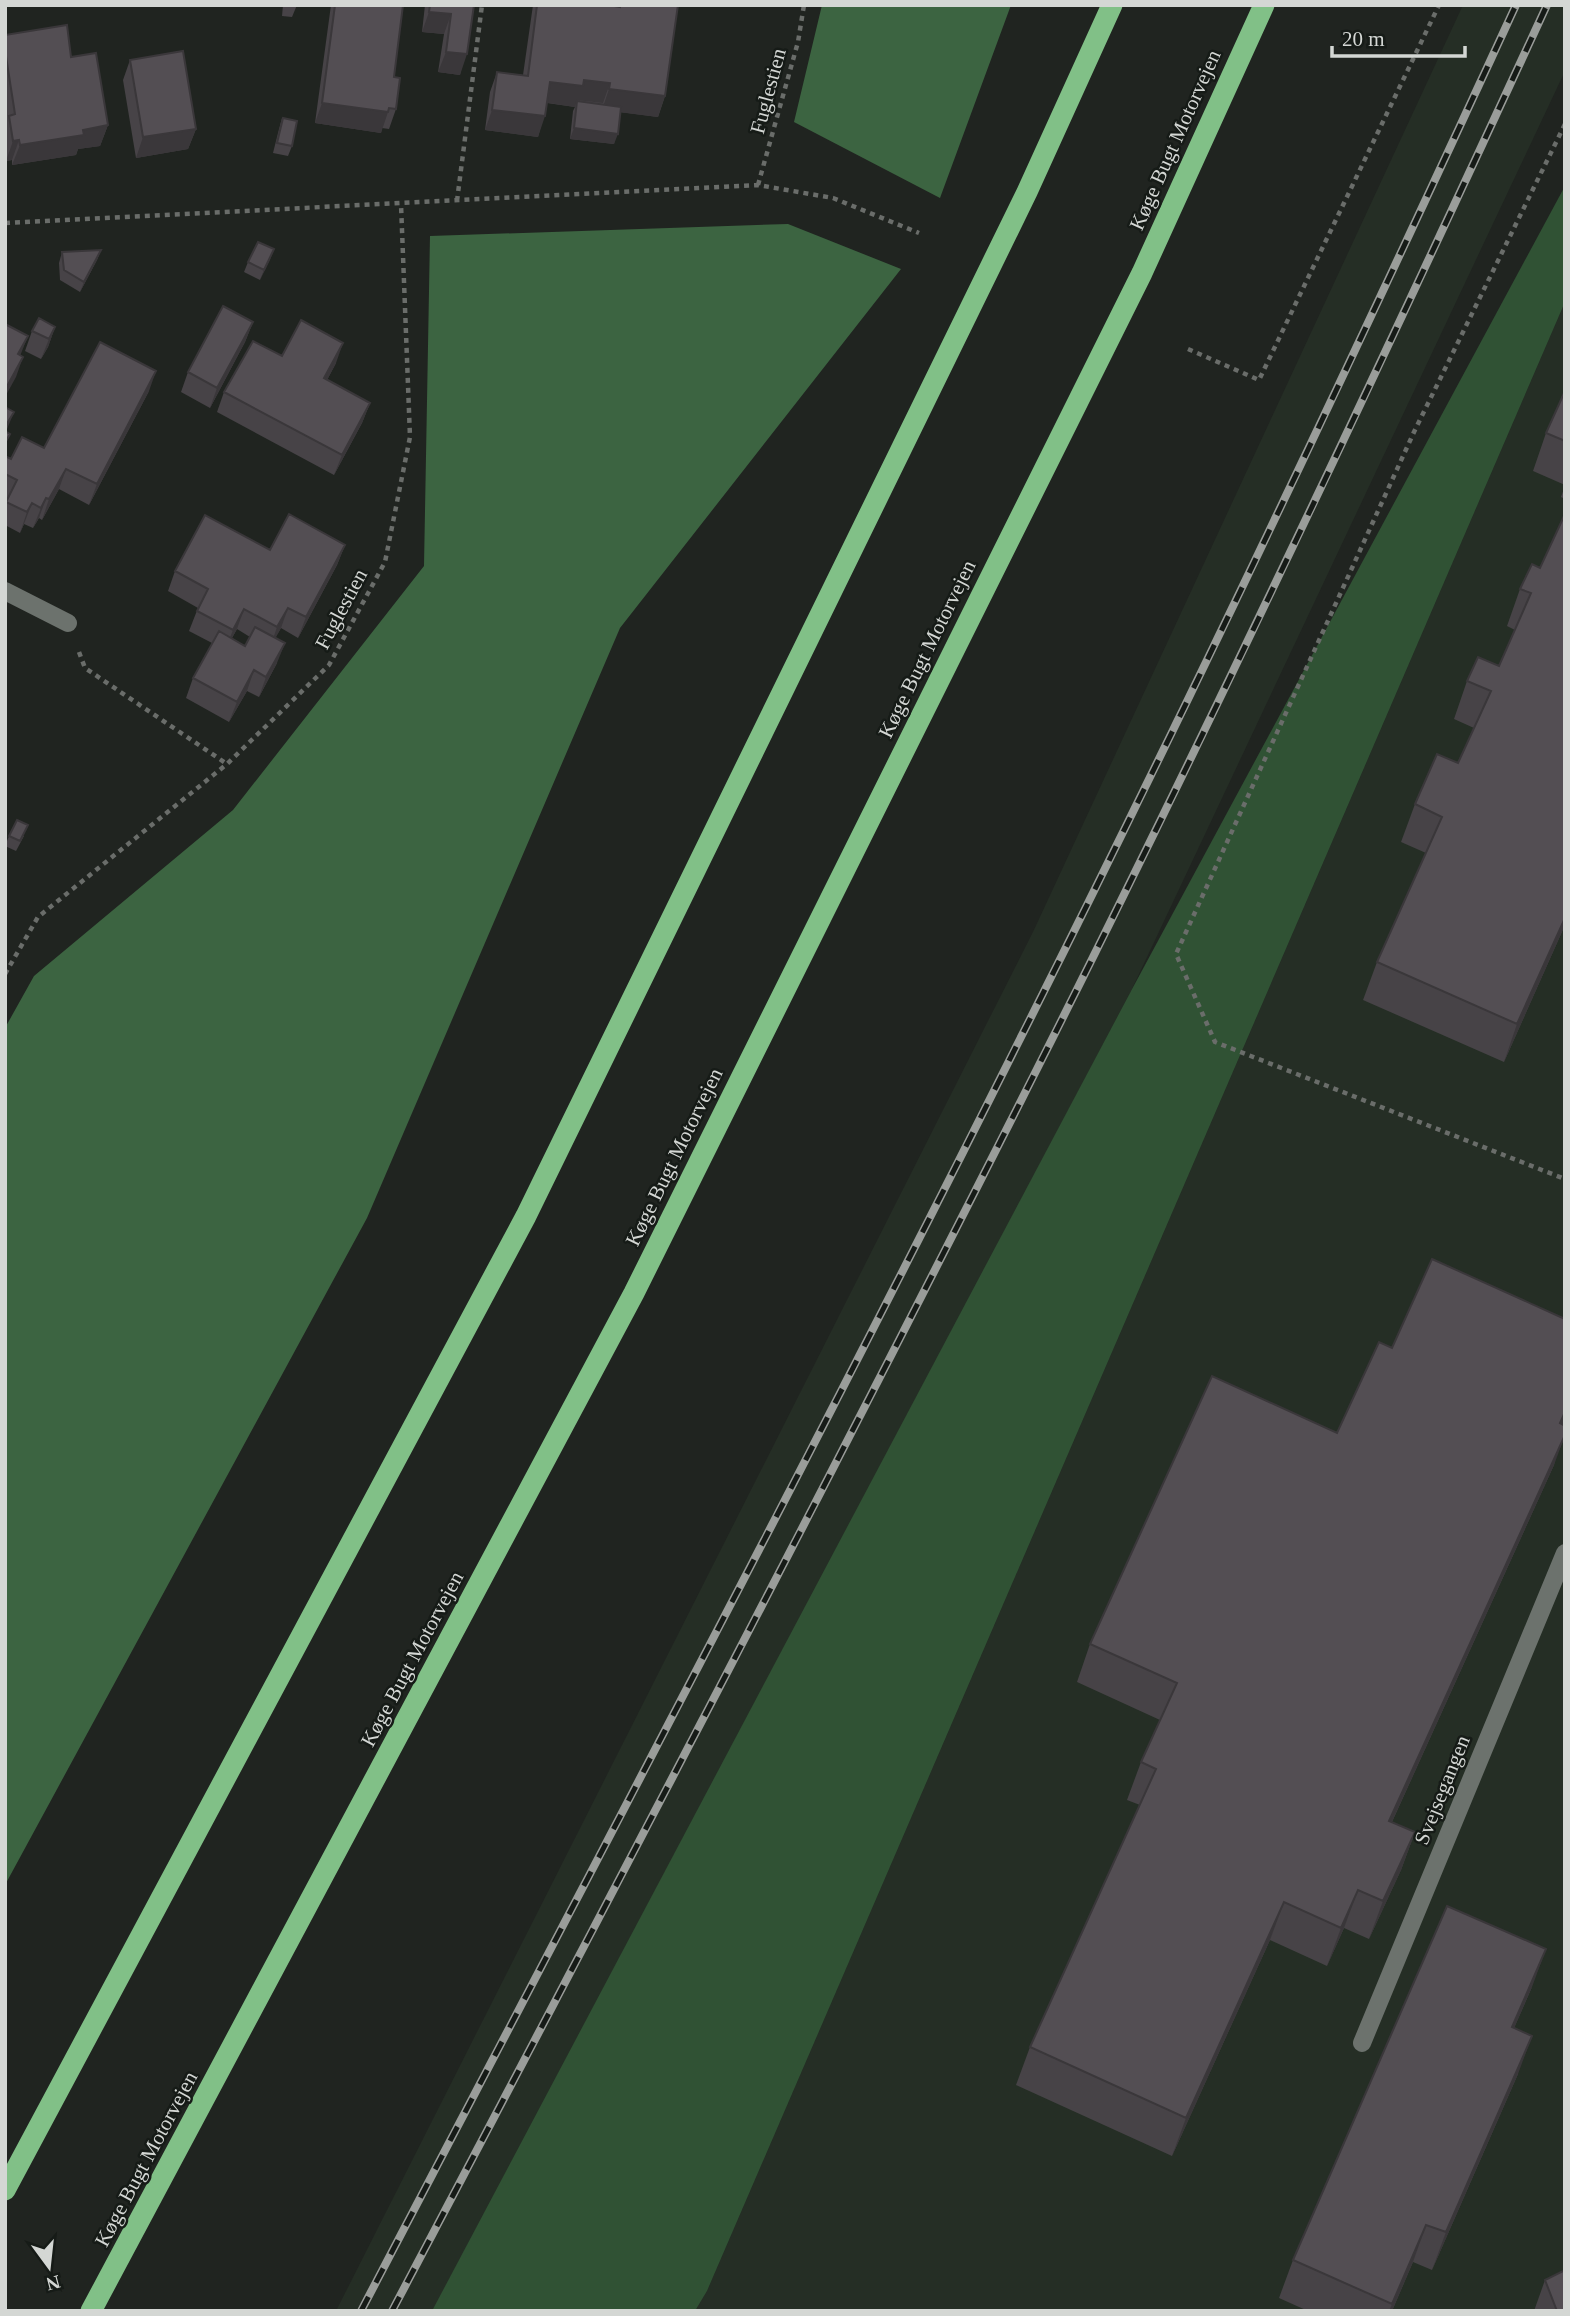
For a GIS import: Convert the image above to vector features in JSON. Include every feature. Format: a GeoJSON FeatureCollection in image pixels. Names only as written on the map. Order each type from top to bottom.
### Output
{"type":"FeatureCollection","features":[{"type":"Feature","properties":{"kind":"highway"},"geometry":{"type":"LineString","coordinates":[[5,2190],[526,1216],[1027,192],[1112,5]]}},
{"type":"Feature","properties":{"kind":"highway","name":"Køge Bugt Motorvejen"},"geometry":{"type":"LineString","coordinates":[[91,2311],[118,2265],[634,1293],[1142,273],[1264,5]]}},
{"type":"Feature","properties":{"kind":"street"},"geometry":{"type":"LineString","coordinates":[[5,591],[68,623]]}},
{"type":"Feature","properties":{"kind":"street","name":"Svejsegangen"},"geometry":{"type":"LineString","coordinates":[[1362,2043],[1565,1553]]}},
{"type":"Feature","properties":{"kind":"path"},"geometry":{"type":"LineString","coordinates":[[457,201],[482,5]]}},
{"type":"Feature","properties":{"kind":"path","name":"Fuglestien"},"geometry":{"type":"LineString","coordinates":[[758,185],[798,42],[804,5]]}},
{"type":"Feature","properties":{"kind":"path"},"geometry":{"type":"LineString","coordinates":[[1188,349],[1259,380],[1439,5]]}},
{"type":"Feature","properties":{"kind":"path"},"geometry":{"type":"LineString","coordinates":[[1565,124],[1415,432],[1176,954],[1215,1042],[1565,1179]]}},
{"type":"Feature","properties":{"kind":"path"},"geometry":{"type":"LineString","coordinates":[[5,223],[758,185],[833,198],[919,233]]}},
{"type":"Feature","properties":{"kind":"path","name":"Fuglestien"},"geometry":{"type":"LineString","coordinates":[[5,974],[38,917],[227,764],[329,665],[385,562],[410,437],[401,204]]}},
{"type":"Feature","properties":{"kind":"path"},"geometry":{"type":"LineString","coordinates":[[68,623],[85,668],[227,764]]}},
{"type":"Feature","properties":{"kind":"shaded area"},"geometry":{"type":"Polygon","coordinates":[[[1463,5],[1565,5],[1565,71],[1131,991],[438,2311],[336,2311],[1033,932],[1463,5]]]}},
{"type":"Feature","properties":{"kind":"shaded area"},"geometry":{"type":"Polygon","coordinates":[[[1565,302],[1565,2311],[695,2311],[707,2291],[1565,302]]]}},
{"type":"Feature","properties":{"kind":"green space"},"geometry":{"type":"Polygon","coordinates":[[[822,5],[1011,5],[940,198],[794,122],[822,5]]]}},
{"type":"Feature","properties":{"kind":"green space"},"geometry":{"type":"Polygon","coordinates":[[[1565,186],[1565,302],[707,2291],[695,2311],[432,2311],[1131,991],[1565,186]]]}},
{"type":"Feature","properties":{"kind":"green space"},"geometry":{"type":"Polygon","coordinates":[[[788,224],[901,269],[620,628],[367,1218],[5,1885],[5,1028],[34,976],[233,810],[424,566],[430,236],[788,224]]]}},
{"type":"Feature","properties":{"kind":"building"},"geometry":{"type":"Polygon","coordinates":[[[335,5],[403,5],[394,77],[400,78],[396,109],[389,108],[388,112],[322,103],[335,5]]]}},
{"type":"Feature","properties":{"kind":"building"},"geometry":{"type":"Polygon","coordinates":[[[430,5],[474,5],[467,54],[446,52],[451,14],[429,12],[430,5]]]}},
{"type":"Feature","properties":{"kind":"building"},"geometry":{"type":"Polygon","coordinates":[[[537,5],[678,5],[665,96],[609,89],[610,83],[584,80],[583,86],[550,82],[545,116],[492,110],[497,72],[528,76],[537,5]]]}},
{"type":"Feature","properties":{"kind":"building"},"geometry":{"type":"Polygon","coordinates":[[[67,25],[71,57],[96,53],[108,125],[83,130],[84,135],[20,145],[19,140],[13,141],[9,116],[15,114],[5,35],[67,25]]]}},
{"type":"Feature","properties":{"kind":"building"},"geometry":{"type":"Polygon","coordinates":[[[183,51],[196,129],[143,137],[130,60],[183,51]]]}},
{"type":"Feature","properties":{"kind":"building"},"geometry":{"type":"Polygon","coordinates":[[[577,101],[621,107],[618,134],[574,128],[577,101]]]}},
{"type":"Feature","properties":{"kind":"building"},"geometry":{"type":"Polygon","coordinates":[[[283,118],[297,121],[292,146],[277,143],[283,118]]]}},
{"type":"Feature","properties":{"kind":"building"},"geometry":{"type":"Polygon","coordinates":[[[258,242],[274,249],[264,270],[248,262],[258,242]]]}},
{"type":"Feature","properties":{"kind":"building"},"geometry":{"type":"Polygon","coordinates":[[[101,250],[84,282],[64,270],[62,252],[101,250]]]}},
{"type":"Feature","properties":{"kind":"building"},"geometry":{"type":"Polygon","coordinates":[[[223,306],[253,322],[217,388],[188,372],[223,306]]]}},
{"type":"Feature","properties":{"kind":"building"},"geometry":{"type":"Polygon","coordinates":[[[39,318],[55,327],[49,339],[32,331],[39,318]]]}},
{"type":"Feature","properties":{"kind":"building"},"geometry":{"type":"Polygon","coordinates":[[[301,320],[343,343],[324,378],[370,403],[342,455],[224,392],[253,341],[282,356],[301,320]]]}},
{"type":"Feature","properties":{"kind":"building"},"geometry":{"type":"Polygon","coordinates":[[[5,324],[28,336],[18,354],[23,357],[5,390],[5,324]]]}},
{"type":"Feature","properties":{"kind":"building"},"geometry":{"type":"Polygon","coordinates":[[[100,342],[156,371],[97,484],[66,469],[41,508],[32,503],[27,512],[6,502],[17,480],[5,474],[5,456],[11,459],[22,437],[44,448],[100,342]]]}},
{"type":"Feature","properties":{"kind":"building"},"geometry":{"type":"Polygon","coordinates":[[[1565,391],[1565,441],[1546,433],[1565,391]]]}},
{"type":"Feature","properties":{"kind":"building"},"geometry":{"type":"Polygon","coordinates":[[[5,407],[14,412],[5,427],[5,407]]]}},
{"type":"Feature","properties":{"kind":"building"},"geometry":{"type":"Polygon","coordinates":[[[289,514],[345,545],[306,617],[288,608],[277,627],[244,609],[233,630],[197,611],[208,589],[175,571],[205,515],[270,550],[289,514]]]}},
{"type":"Feature","properties":{"kind":"building"},"geometry":{"type":"Polygon","coordinates":[[[1565,514],[1565,918],[1517,1024],[1377,962],[1442,817],[1415,804],[1437,754],[1458,763],[1491,691],[1467,681],[1478,657],[1499,666],[1531,593],[1520,589],[1532,564],[1540,568],[1565,514]]]}},
{"type":"Feature","properties":{"kind":"building"},"geometry":{"type":"Polygon","coordinates":[[[255,627],[285,643],[266,677],[254,670],[237,702],[193,678],[219,631],[245,646],[255,627]]]}},
{"type":"Feature","properties":{"kind":"building"},"geometry":{"type":"Polygon","coordinates":[[[17,820],[28,825],[20,841],[9,836],[17,820]]]}},
{"type":"Feature","properties":{"kind":"building"},"geometry":{"type":"Polygon","coordinates":[[[1432,1259],[1565,1319],[1565,1412],[1560,1423],[1565,1426],[1565,1435],[1389,1821],[1415,1832],[1383,1901],[1358,1890],[1341,1928],[1284,1902],[1186,2118],[1030,2047],[1156,1769],[1141,1762],[1177,1683],[1090,1644],[1212,1376],[1337,1433],[1379,1342],[1392,1348],[1432,1259]]]}},
{"type":"Feature","properties":{"kind":"building"},"geometry":{"type":"Polygon","coordinates":[[[1447,1906],[1546,1949],[1512,2027],[1532,2036],[1446,2232],[1426,2225],[1392,2304],[1293,2260],[1447,1906]]]}},
{"type":"Feature","properties":{"kind":"building"},"geometry":{"type":"Polygon","coordinates":[[[1565,2270],[1565,2311],[1557,2311],[1545,2280],[1565,2270]]]}},
{"type":"Feature","properties":{"kind":"railway"},"geometry":{"type":"LineString","coordinates":[[361,2311],[774,1521],[1017,1045],[1271,527],[1516,5]]}},
{"type":"Feature","properties":{"kind":"railway"},"geometry":{"type":"LineString","coordinates":[[392,2311],[718,1691],[1037,1069],[1296,539],[1547,5]]}}]}
